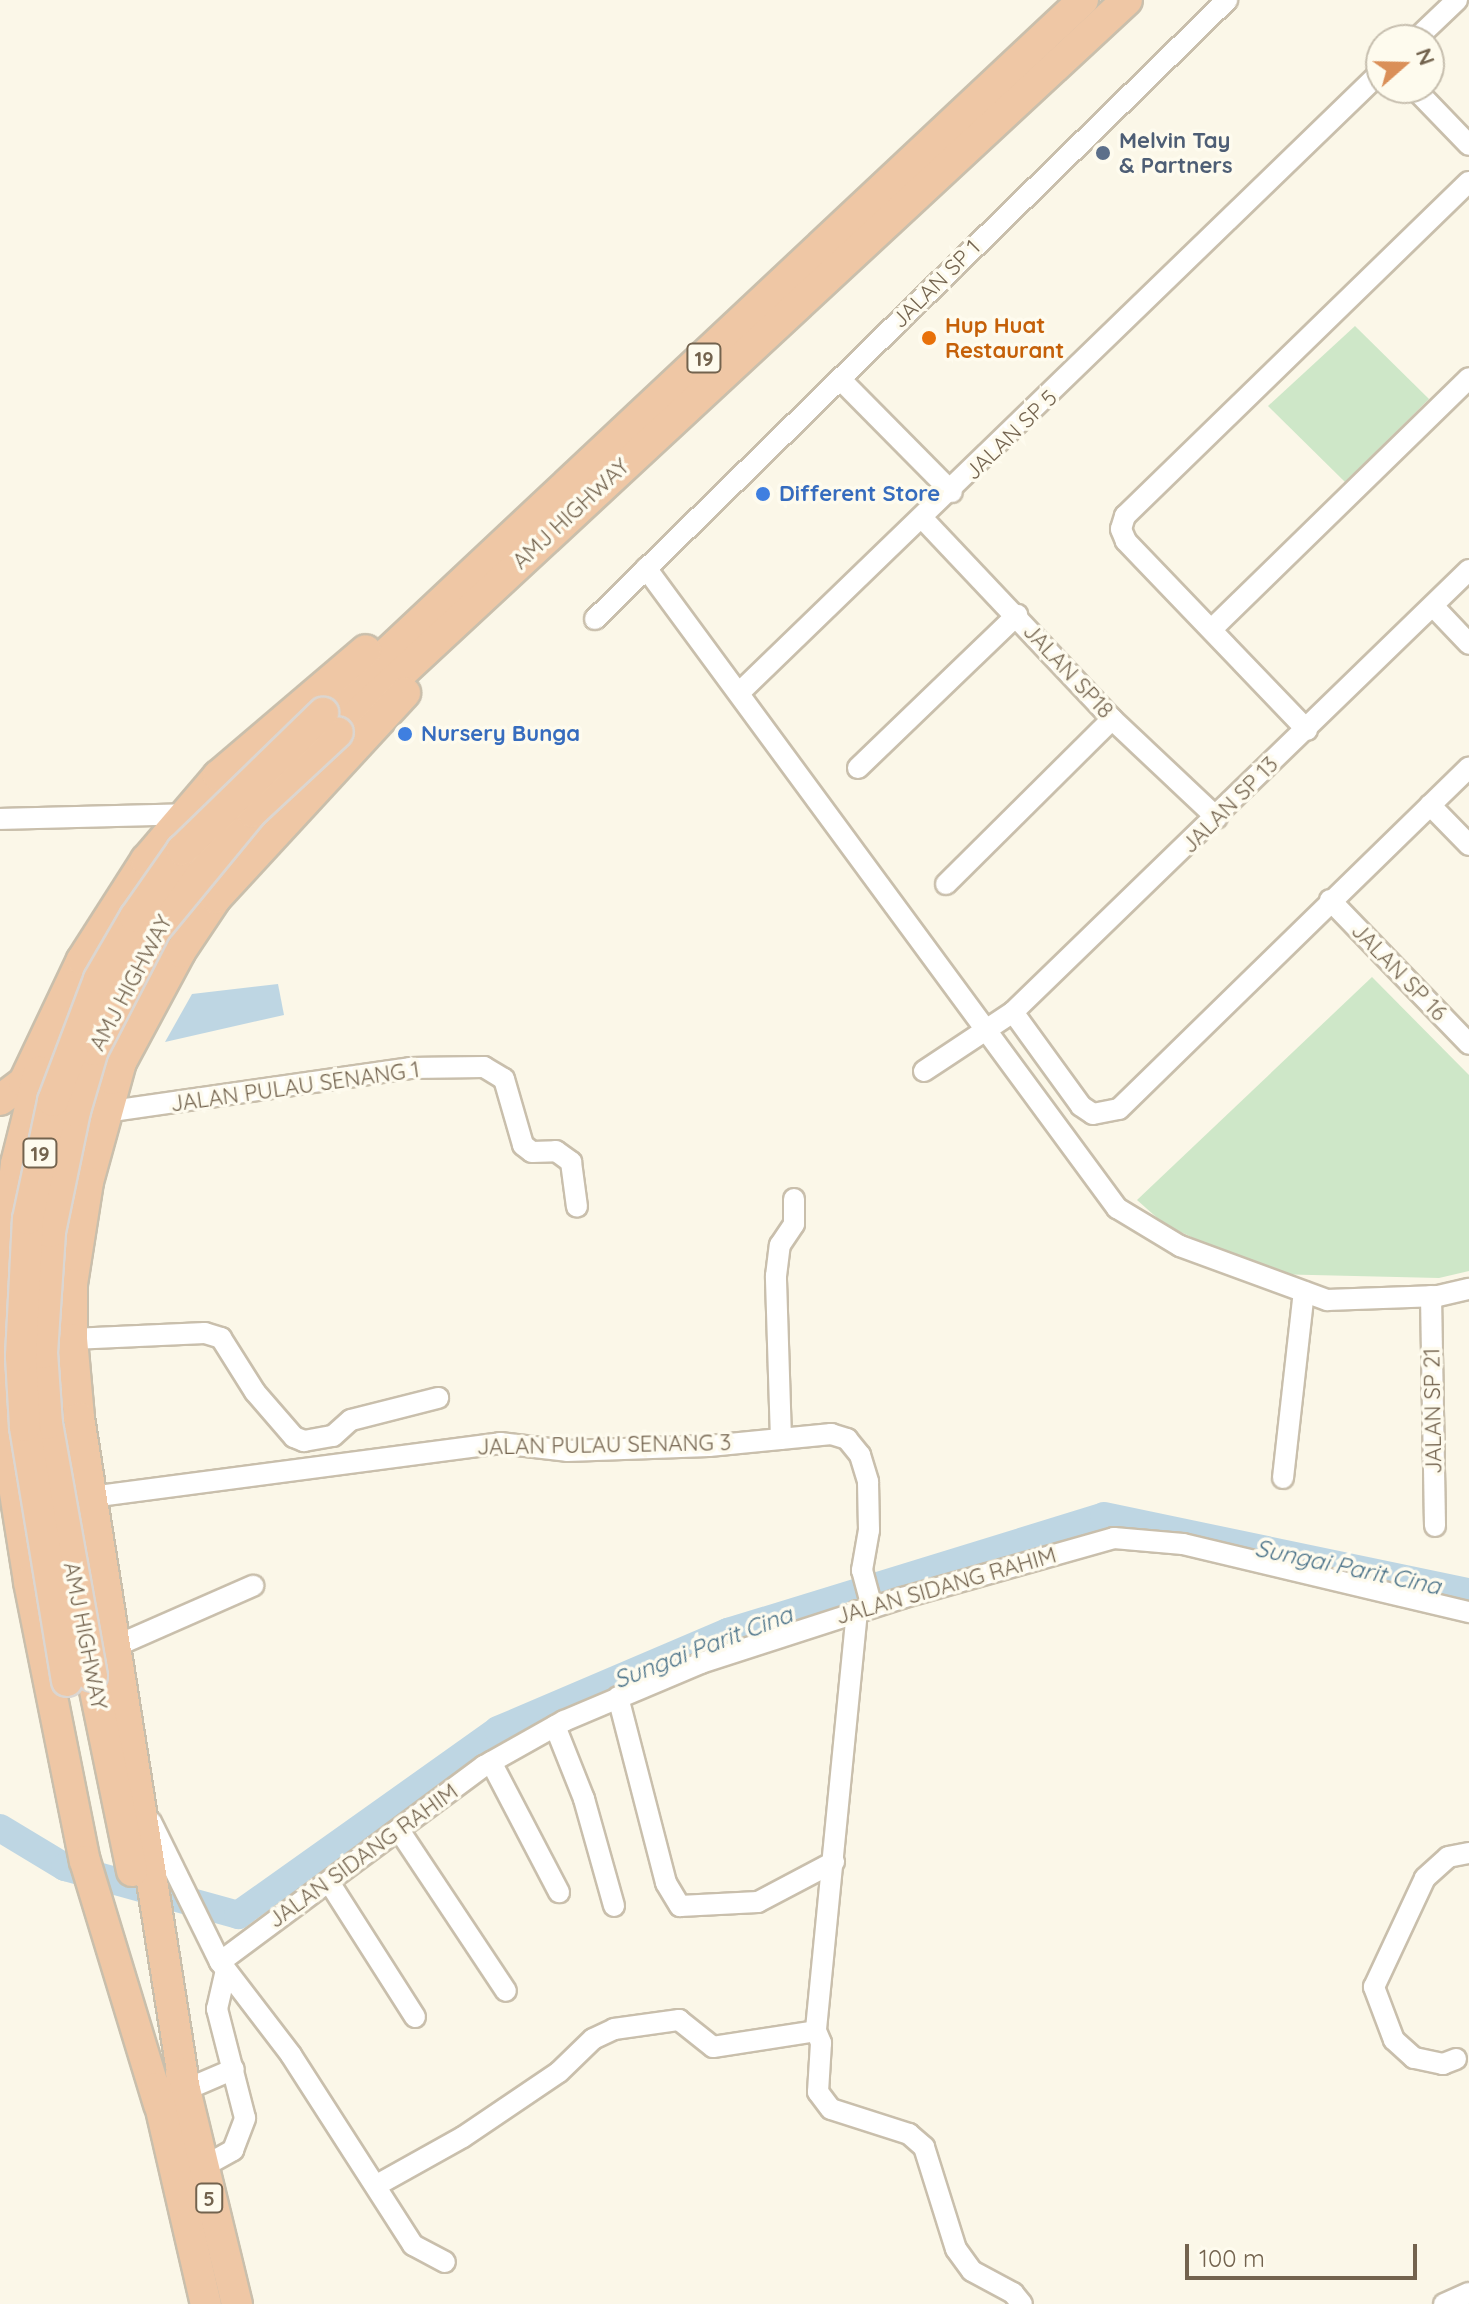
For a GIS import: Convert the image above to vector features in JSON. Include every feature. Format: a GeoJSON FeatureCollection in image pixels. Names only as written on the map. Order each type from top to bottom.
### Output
{"type":"FeatureCollection","features":[{"type":"Feature","properties":{"kind":"highway","name":"AMJ HIGHWAY"},"geometry":{"type":"LineString","coordinates":[[540,528],[1083,0]]}},
{"type":"Feature","properties":{"kind":"highway","name":"AMJ HIGHWAY"},"geometry":{"type":"LineString","coordinates":[[206,2304],[159,2105],[128,1883],[80,1679],[42,1353],[50,1232],[75,1111],[93,1050],[155,930],[330,722],[540,528],[1127,0]]}},
{"type":"Feature","properties":{"kind":"highway"},"geometry":{"type":"LineString","coordinates":[[0,1100],[24,1082],[82,960],[113,908],[218,776],[319,687],[540,528]]}},
{"type":"Feature","properties":{"kind":"highway"},"geometry":{"type":"LineString","coordinates":[[49,1035],[42,1088],[48,1103],[72,1114],[92,1108],[121,1062],[180,952],[216,898],[540,528]]}},
{"type":"Feature","properties":{"kind":"highway"},"geometry":{"type":"LineString","coordinates":[[0,1304],[3,1255],[16,1164],[49,1035]]}},
{"type":"Feature","properties":{"kind":"highway"},"geometry":{"type":"LineString","coordinates":[[72,1284],[88,1182],[121,1062]]}},
{"type":"Feature","properties":{"kind":"highway"},"geometry":{"type":"LineString","coordinates":[[3,1255],[23,1222],[37,1218],[56,1222],[70,1244],[72,1339],[91,1497],[139,1793],[128,1883]]}},
{"type":"Feature","properties":{"kind":"highway"},"geometry":{"type":"LineString","coordinates":[[0,1319],[2,1413],[22,1544],[128,1883],[185,2090]]}},
{"type":"Feature","properties":{"kind":"highway","name":"5"},"geometry":{"type":"LineString","coordinates":[[185,2090],[201,2168],[237,2304]]}},
{"type":"Feature","properties":{"kind":"street","name":"JALAN SP 1"},"geometry":{"type":"LineString","coordinates":[[595,619],[1227,0]]}},
{"type":"Feature","properties":{"kind":"street"},"geometry":{"type":"LineString","coordinates":[[1432,24],[1457,0]]}},
{"type":"Feature","properties":{"kind":"street","name":"JALAN SP 5"},"geometry":{"type":"LineString","coordinates":[[740,692],[924,520],[1365,88]]}},
{"type":"Feature","properties":{"kind":"street"},"geometry":{"type":"LineString","coordinates":[[1429,104],[1469,145]]}},
{"type":"Feature","properties":{"kind":"street"},"geometry":{"type":"LineString","coordinates":[[1307,730],[1126,541],[1121,529],[1125,516],[1469,182]]}},
{"type":"Feature","properties":{"kind":"street"},"geometry":{"type":"LineString","coordinates":[[1212,629],[1469,378]]}},
{"type":"Feature","properties":{"kind":"street"},"geometry":{"type":"LineString","coordinates":[[840,379],[952,492]]}},
{"type":"Feature","properties":{"kind":"street","name":"JALAN SP18"},"geometry":{"type":"LineString","coordinates":[[924,520],[1112,719],[1217,818]]}},
{"type":"Feature","properties":{"kind":"street"},"geometry":{"type":"LineString","coordinates":[[646,568],[1117,1208],[1180,1246],[1327,1300],[1431,1296],[1469,1289]]}},
{"type":"Feature","properties":{"kind":"street","name":"JALAN SP 13"},"geometry":{"type":"LineString","coordinates":[[924,1071],[1013,1012],[1217,818],[1469,570]]}},
{"type":"Feature","properties":{"kind":"street"},"geometry":{"type":"LineString","coordinates":[[1433,606],[1469,644]]}},
{"type":"Feature","properties":{"kind":"street"},"geometry":{"type":"LineString","coordinates":[[858,768],[1017,615]]}},
{"type":"Feature","properties":{"kind":"street"},"geometry":{"type":"LineString","coordinates":[[946,884],[1112,719]]}},
{"type":"Feature","properties":{"kind":"street"},"geometry":{"type":"LineString","coordinates":[[1013,1012],[1081,1106],[1093,1114],[1107,1113],[1132,1100],[1330,900],[1469,768]]}},
{"type":"Feature","properties":{"kind":"street"},"geometry":{"type":"LineString","coordinates":[[1430,805],[1469,845]]}},
{"type":"Feature","properties":{"kind":"street"},"geometry":{"type":"LineString","coordinates":[[0,819],[185,814]]}},
{"type":"Feature","properties":{"kind":"street","name":"JALAN SP 16"},"geometry":{"type":"LineString","coordinates":[[1330,900],[1469,1044]]}},
{"type":"Feature","properties":{"kind":"street","name":"JALAN PULAU SENANG 1"},"geometry":{"type":"LineString","coordinates":[[105,1112],[410,1068],[484,1067],[504,1079],[523,1145],[532,1152],[556,1151],[571,1162],[577,1207]]}},
{"type":"Feature","properties":{"kind":"street"},"geometry":{"type":"LineString","coordinates":[[781,1439],[776,1276],[780,1245],[794,1224],[794,1199]]}},
{"type":"Feature","properties":{"kind":"street"},"geometry":{"type":"LineString","coordinates":[[1283,1478],[1304,1292]]}},
{"type":"Feature","properties":{"kind":"street","name":"JALAN SP 21"},"geometry":{"type":"LineString","coordinates":[[1431,1296],[1435,1526]]}},
{"type":"Feature","properties":{"kind":"street"},"geometry":{"type":"LineString","coordinates":[[72,1339],[205,1333],[221,1338],[255,1392],[294,1437],[304,1441],[333,1436],[351,1420],[438,1398]]}},
{"type":"Feature","properties":{"kind":"street","name":"JALAN PULAU SENANG 3"},"geometry":{"type":"LineString","coordinates":[[91,1497],[500,1443],[567,1451],[831,1434],[847,1439],[860,1455],[868,1482],[865,1599],[816,2031],[821,2043],[818,2092],[823,2102],[909,2134],[924,2147],[956,2249],[972,2271],[1013,2293],[1022,2304]]}},
{"type":"Feature","properties":{"kind":"street","name":"JALAN SIDANG RAHIM"},"geometry":{"type":"LineString","coordinates":[[223,1966],[329,1882],[491,1762],[555,1726],[618,1697],[865,1599],[1114,1538],[1183,1544],[1469,1612]]}},
{"type":"Feature","properties":{"kind":"street"},"geometry":{"type":"LineString","coordinates":[[116,1646],[253,1586]]}},
{"type":"Feature","properties":{"kind":"street"},"geometry":{"type":"LineString","coordinates":[[618,1697],[666,1883],[680,1906],[758,1902],[834,1862]]}},
{"type":"Feature","properties":{"kind":"street"},"geometry":{"type":"LineString","coordinates":[[555,1726],[584,1799],[614,1906]]}},
{"type":"Feature","properties":{"kind":"street"},"geometry":{"type":"LineString","coordinates":[[491,1762],[559,1892]]}},
{"type":"Feature","properties":{"kind":"street"},"geometry":{"type":"LineString","coordinates":[[399,1830],[506,1991]]}},
{"type":"Feature","properties":{"kind":"street"},"geometry":{"type":"LineString","coordinates":[[1456,2059],[1429,2064],[1414,2058],[1394,2040],[1374,1987],[1425,1878],[1448,1857],[1469,1853]]}},
{"type":"Feature","properties":{"kind":"street"},"geometry":{"type":"LineString","coordinates":[[329,1882],[415,2017]]}},
{"type":"Feature","properties":{"kind":"street"},"geometry":{"type":"LineString","coordinates":[[128,1883],[206,1940],[291,2055],[413,2245],[445,2262]]}},
{"type":"Feature","properties":{"kind":"street"},"geometry":{"type":"LineString","coordinates":[[201,2168],[233,2150],[242,2136],[245,2118],[217,2009],[223,1966]]}},
{"type":"Feature","properties":{"kind":"street"},"geometry":{"type":"LineString","coordinates":[[377,2185],[463,2137],[559,2072],[593,2039],[614,2029],[679,2020],[713,2047],[816,2031]]}},
{"type":"Feature","properties":{"kind":"street"},"geometry":{"type":"LineString","coordinates":[[185,2090],[234,2069]]}},
{"type":"Feature","properties":{"kind":"street"},"geometry":{"type":"LineString","coordinates":[[1444,2304],[1469,2293]]}},
{"type":"Feature","properties":{"kind":"green space"},"geometry":{"type":"Polygon","coordinates":[[[1355,326],[1429,399],[1345,482],[1268,406],[1355,326]]]}},
{"type":"Feature","properties":{"kind":"green space"},"geometry":{"type":"Polygon","coordinates":[[[1372,977],[1469,1075],[1469,1271],[1439,1278],[1269,1274],[1164,1224],[1137,1200],[1372,977]]]}},
{"type":"Feature","properties":{"kind":"water"},"geometry":{"type":"Polygon","coordinates":[[[278,984],[284,1015],[165,1042],[192,994],[278,984]]]}},
{"type":"Feature","properties":{"kind":"waterway","name":"Sungai Parit Cina"},"geometry":{"type":"LineString","coordinates":[[0,1828],[65,1867],[238,1915],[498,1730],[728,1632],[1104,1516],[1469,1592]]}},
{"type":"Feature","properties":{"kind":"place","name":"Melvin Tay & Partners"},"geometry":{"type":"Point","coordinates":[1103,153]}},
{"type":"Feature","properties":{"kind":"place","name":"Hup Huat Restaurant"},"geometry":{"type":"Point","coordinates":[929,338]}},
{"type":"Feature","properties":{"kind":"place","name":"Different Store"},"geometry":{"type":"Point","coordinates":[763,494]}},
{"type":"Feature","properties":{"kind":"place","name":"Nursery Bunga"},"geometry":{"type":"Point","coordinates":[405,734]}}]}
